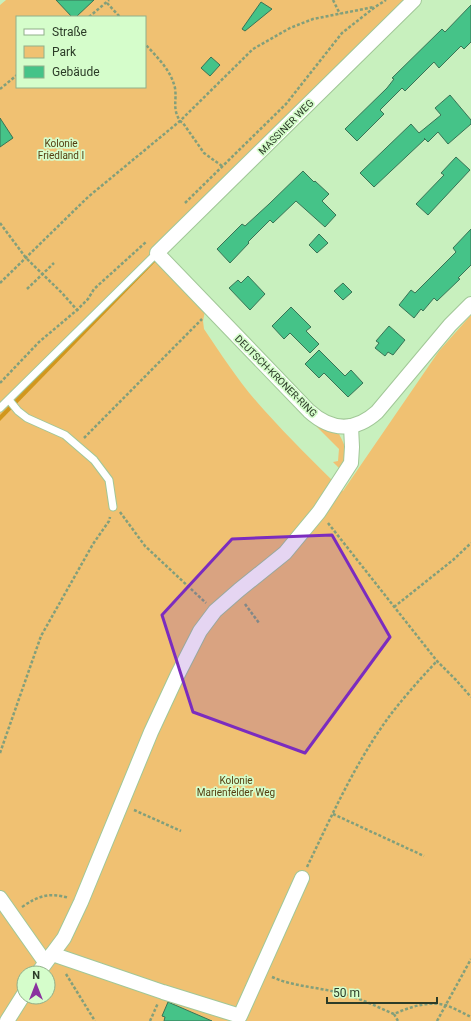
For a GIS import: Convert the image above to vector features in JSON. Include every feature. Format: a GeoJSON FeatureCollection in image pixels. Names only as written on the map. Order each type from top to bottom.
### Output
{"type":"FeatureCollection","features":[{"type":"Feature","properties":{"kind":"street","name":"MASSINER WEG"},"geometry":{"type":"LineString","coordinates":[[157,253],[414,0]]}},
{"type":"Feature","properties":{"kind":"street","name":"DEUTSCH-KRONER-RING"},"geometry":{"type":"LineString","coordinates":[[157,253],[312,414],[329,424],[344,427],[351,426],[370,418],[377,412],[450,325],[471,304]]}},
{"type":"Feature","properties":{"kind":"street"},"geometry":{"type":"LineString","coordinates":[[45,963],[64,938],[81,902],[151,732],[200,631],[215,611],[236,592],[285,553],[319,512],[351,463],[351,426]]}},
{"type":"Feature","properties":{"kind":"street"},"geometry":{"type":"LineString","coordinates":[[0,898],[45,963],[163,992],[240,1016],[302,878]]}},
{"type":"Feature","properties":{"kind":"street"},"geometry":{"type":"LineString","coordinates":[[7,1021],[17,1005]]}},
{"type":"Feature","properties":{"kind":"lane"},"geometry":{"type":"LineString","coordinates":[[0,408],[157,253]]}},
{"type":"Feature","properties":{"kind":"lane"},"geometry":{"type":"LineString","coordinates":[[9,400],[18,411],[27,418],[65,435],[94,460],[109,480],[113,507]]}},
{"type":"Feature","properties":{"kind":"path"},"geometry":{"type":"LineString","coordinates":[[90,16],[110,0]]}},
{"type":"Feature","properties":{"kind":"path"},"geometry":{"type":"LineString","coordinates":[[333,0],[340,14]]}},
{"type":"Feature","properties":{"kind":"path"},"geometry":{"type":"LineString","coordinates":[[184,204],[286,104],[342,33],[386,0]]}},
{"type":"Feature","properties":{"kind":"path"},"geometry":{"type":"LineString","coordinates":[[107,3],[119,16]]}},
{"type":"Feature","properties":{"kind":"path"},"geometry":{"type":"LineString","coordinates":[[0,283],[88,197],[180,121],[253,49],[290,28],[313,20],[375,7]]}},
{"type":"Feature","properties":{"kind":"path"},"geometry":{"type":"LineString","coordinates":[[146,45],[170,73],[176,97],[174,108],[180,121],[204,153],[222,166]]}},
{"type":"Feature","properties":{"kind":"path"},"geometry":{"type":"LineString","coordinates":[[0,89],[16,76]]}},
{"type":"Feature","properties":{"kind":"path"},"geometry":{"type":"LineString","coordinates":[[0,223],[26,258],[62,293],[87,322]]}},
{"type":"Feature","properties":{"kind":"path"},"geometry":{"type":"LineString","coordinates":[[0,383],[39,342],[77,310],[88,299],[94,290],[146,242]]}},
{"type":"Feature","properties":{"kind":"path"},"geometry":{"type":"LineString","coordinates":[[26,290],[54,263]]}},
{"type":"Feature","properties":{"kind":"path"},"geometry":{"type":"LineString","coordinates":[[77,445],[203,319],[208,318]]}},
{"type":"Feature","properties":{"kind":"path"},"geometry":{"type":"LineString","coordinates":[[0,753],[41,636],[93,544],[109,521],[113,507],[120,511],[145,546],[215,611]]}},
{"type":"Feature","properties":{"kind":"path"},"geometry":{"type":"LineString","coordinates":[[319,512],[437,661],[471,697]]}},
{"type":"Feature","properties":{"kind":"path"},"geometry":{"type":"LineString","coordinates":[[394,607],[453,560],[471,543]]}},
{"type":"Feature","properties":{"kind":"path"},"geometry":{"type":"LineString","coordinates":[[236,592],[259,622]]}},
{"type":"Feature","properties":{"kind":"path"},"geometry":{"type":"LineString","coordinates":[[302,878],[353,773],[390,715],[437,661]]}},
{"type":"Feature","properties":{"kind":"path"},"geometry":{"type":"LineString","coordinates":[[120,805],[181,831]]}},
{"type":"Feature","properties":{"kind":"path"},"geometry":{"type":"LineString","coordinates":[[333,814],[424,856]]}},
{"type":"Feature","properties":{"kind":"path"},"geometry":{"type":"LineString","coordinates":[[12,915],[33,899],[42,896],[52,895],[66,897],[81,902]]}},
{"type":"Feature","properties":{"kind":"path"},"geometry":{"type":"LineString","coordinates":[[437,1021],[471,959]]}},
{"type":"Feature","properties":{"kind":"path"},"geometry":{"type":"LineString","coordinates":[[261,972],[283,982],[337,992],[362,1000],[394,1014],[398,1021]]}},
{"type":"Feature","properties":{"kind":"path"},"geometry":{"type":"LineString","coordinates":[[65,974],[95,1021]]}},
{"type":"Feature","properties":{"kind":"path"},"geometry":{"type":"LineString","coordinates":[[394,1014],[410,1007],[428,1004],[446,1005],[471,1017]]}},
{"type":"Feature","properties":{"kind":"highlighted area"},"geometry":{"type":"Polygon","coordinates":[[[332,535],[390,637],[305,753],[193,712],[162,615],[232,539],[332,535]]]}},
{"type":"Feature","properties":{"kind":"green space","name":"Kolonie Marienfelder Weg"},"geometry":{"type":"Polygon","coordinates":[[[6,0],[407,0],[149,253],[205,311],[203,321],[204,329],[232,371],[248,391],[283,431],[343,491],[439,351],[471,315],[471,1021],[0,1021],[0,5],[6,0]]]}},
{"type":"Feature","properties":{"kind":"green space"},"geometry":{"type":"Polygon","coordinates":[[[313,423],[322,428],[338,432],[346,450],[345,458],[339,468],[333,462],[338,461],[339,449],[313,423]]]}},
{"type":"Feature","properties":{"kind":"shaded area"},"geometry":{"type":"Polygon","coordinates":[[[156,261],[0,421],[0,415],[149,263],[156,261]]]}},
{"type":"Feature","properties":{"kind":"building"},"geometry":{"type":"Polygon","coordinates":[[[56,0],[94,0],[77,16],[71,16],[56,0]]]}},
{"type":"Feature","properties":{"kind":"building"},"geometry":{"type":"Polygon","coordinates":[[[261,2],[272,9],[245,31],[242,29],[261,2]]]}},
{"type":"Feature","properties":{"kind":"building"},"geometry":{"type":"Polygon","coordinates":[[[471,5],[471,42],[464,49],[461,46],[439,68],[434,62],[405,91],[402,88],[380,110],[384,114],[357,141],[345,129],[387,88],[394,79],[392,78],[442,29],[445,32],[471,5]]]}},
{"type":"Feature","properties":{"kind":"building"},"geometry":{"type":"Polygon","coordinates":[[[211,57],[220,65],[210,76],[201,68],[211,57]]]}},
{"type":"Feature","properties":{"kind":"building"},"geometry":{"type":"Polygon","coordinates":[[[450,95],[471,120],[471,124],[448,144],[438,132],[428,142],[425,139],[374,187],[360,173],[411,124],[419,133],[441,115],[435,108],[450,95]]]}},
{"type":"Feature","properties":{"kind":"building"},"geometry":{"type":"Polygon","coordinates":[[[0,118],[13,138],[0,147],[0,118]]]}},
{"type":"Feature","properties":{"kind":"building"},"geometry":{"type":"Polygon","coordinates":[[[456,157],[470,170],[428,215],[416,204],[444,175],[441,173],[456,157]]]}},
{"type":"Feature","properties":{"kind":"building"},"geometry":{"type":"Polygon","coordinates":[[[303,171],[329,194],[322,201],[336,215],[325,227],[296,201],[273,223],[270,220],[230,263],[217,249],[242,224],[245,226],[303,171]]]}},
{"type":"Feature","properties":{"kind":"building"},"geometry":{"type":"Polygon","coordinates":[[[471,229],[471,265],[458,278],[460,279],[437,301],[434,298],[423,311],[421,309],[414,318],[399,305],[411,290],[415,293],[456,252],[453,248],[471,229]]]}},
{"type":"Feature","properties":{"kind":"building"},"geometry":{"type":"Polygon","coordinates":[[[319,234],[328,243],[317,253],[309,245],[319,234]]]}},
{"type":"Feature","properties":{"kind":"building"},"geometry":{"type":"Polygon","coordinates":[[[248,276],[265,294],[250,310],[229,288],[238,280],[241,283],[248,276]]]}},
{"type":"Feature","properties":{"kind":"building"},"geometry":{"type":"Polygon","coordinates":[[[343,283],[352,292],[343,300],[334,291],[343,283]]]}},
{"type":"Feature","properties":{"kind":"building"},"geometry":{"type":"Polygon","coordinates":[[[291,307],[311,327],[306,331],[319,344],[310,353],[290,333],[284,339],[272,326],[291,307]]]}},
{"type":"Feature","properties":{"kind":"building"},"geometry":{"type":"Polygon","coordinates":[[[389,326],[405,340],[393,355],[388,352],[385,356],[375,348],[379,343],[376,341],[389,326]]]}},
{"type":"Feature","properties":{"kind":"building"},"geometry":{"type":"Polygon","coordinates":[[[319,350],[345,376],[351,370],[363,383],[348,397],[324,373],[319,378],[305,364],[319,350]]]}},
{"type":"Feature","properties":{"kind":"building"},"geometry":{"type":"Polygon","coordinates":[[[168,1002],[212,1021],[164,1021],[165,1017],[162,1016],[168,1002]]]}},
{"type":"Feature","properties":{"kind":"park label","name":"Kolonie Friedland I"},"geometry":{"type":"Point","coordinates":[61,148]}}]}
